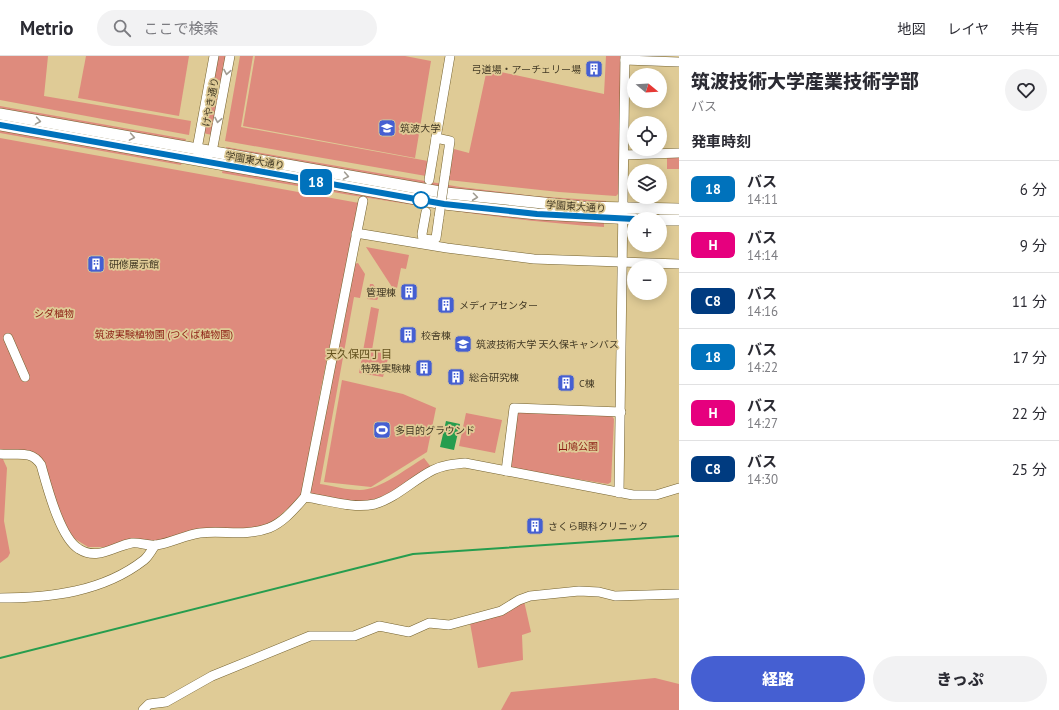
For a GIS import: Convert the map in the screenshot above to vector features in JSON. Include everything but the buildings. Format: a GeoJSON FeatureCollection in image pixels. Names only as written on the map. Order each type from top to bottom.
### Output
{"type":"FeatureCollection","features":[{"type":"Feature","properties":{"kind":"main road","name":"学園東大通り"},"geometry":{"type":"LineString","coordinates":[[0,114],[453,194],[539,203],[627,215]]}},
{"type":"Feature","properties":{"kind":"main road","name":"学園東大通り"},"geometry":{"type":"LineString","coordinates":[[0,125],[444,204],[537,214],[627,215]]}},
{"type":"Feature","properties":{"kind":"main road","name":"学園東大通り"},"geometry":{"type":"LineString","coordinates":[[653,212],[679,209]]}},
{"type":"Feature","properties":{"kind":"main road"},"geometry":{"type":"LineString","coordinates":[[667,220],[679,220]]}},
{"type":"Feature","properties":{"kind":"street","name":"けやき通り"},"geometry":{"type":"LineString","coordinates":[[197,149],[214,56]]}},
{"type":"Feature","properties":{"kind":"street","name":"けやき通り"},"geometry":{"type":"LineString","coordinates":[[212,152],[230,56]]}},
{"type":"Feature","properties":{"kind":"street"},"geometry":{"type":"LineString","coordinates":[[429,180],[450,56]]}},
{"type":"Feature","properties":{"kind":"street"},"geometry":{"type":"LineString","coordinates":[[619,493],[622,264],[627,215],[625,155],[625,58],[679,62]]}},
{"type":"Feature","properties":{"kind":"street"},"geometry":{"type":"LineString","coordinates":[[209,85],[224,88]]}},
{"type":"Feature","properties":{"kind":"street"},"geometry":{"type":"LineString","coordinates":[[426,212],[422,234],[424,239],[434,240],[436,238],[450,141],[436,138]]}},
{"type":"Feature","properties":{"kind":"street"},"geometry":{"type":"LineString","coordinates":[[197,149],[202,161],[212,152]]}},
{"type":"Feature","properties":{"kind":"street"},"geometry":{"type":"LineString","coordinates":[[625,155],[679,153]]}},
{"type":"Feature","properties":{"kind":"street"},"geometry":{"type":"LineString","coordinates":[[0,454],[26,454],[38,460],[41,465],[57,515],[73,544],[79,549],[96,554],[107,552],[132,543],[155,545],[200,533],[240,534],[269,527],[288,516],[305,497],[363,201]]}},
{"type":"Feature","properties":{"kind":"street"},"geometry":{"type":"LineString","coordinates":[[356,234],[447,248],[534,259],[622,264],[679,264]]}},
{"type":"Feature","properties":{"kind":"street"},"geometry":{"type":"LineString","coordinates":[[8,338],[25,378]]}},
{"type":"Feature","properties":{"kind":"street"},"geometry":{"type":"LineString","coordinates":[[506,471],[514,408],[621,412]]}},
{"type":"Feature","properties":{"kind":"street"},"geometry":{"type":"LineString","coordinates":[[305,497],[362,506],[389,498],[434,469],[452,464],[465,463],[619,493],[646,496],[679,488]]}},
{"type":"Feature","properties":{"kind":"street"},"geometry":{"type":"LineString","coordinates":[[0,598],[72,593],[107,582],[145,560],[155,545]]}},
{"type":"Feature","properties":{"kind":"street"},"geometry":{"type":"LineString","coordinates":[[143,710],[149,704],[166,702],[212,676],[310,636],[354,636],[380,626],[409,632],[429,623],[449,625],[501,612],[519,600],[530,596],[579,591],[599,592],[615,596],[679,594]]}},
{"type":"Feature","properties":{"kind":"green space"},"geometry":{"type":"Polygon","coordinates":[[[0,56],[48,56],[44,96],[191,121],[189,135],[0,100],[0,56]]]}},
{"type":"Feature","properties":{"kind":"green space"},"geometry":{"type":"Polygon","coordinates":[[[86,56],[189,56],[179,116],[78,98],[86,56]]]}},
{"type":"Feature","properties":{"kind":"green space"},"geometry":{"type":"Polygon","coordinates":[[[217,56],[226,56],[222,81],[213,79],[217,56]]]}},
{"type":"Feature","properties":{"kind":"green space"},"geometry":{"type":"Polygon","coordinates":[[[240,56],[253,56],[241,127],[428,161],[426,176],[225,141],[240,56]]]}},
{"type":"Feature","properties":{"kind":"green space"},"geometry":{"type":"Polygon","coordinates":[[[255,56],[405,56],[431,61],[415,158],[243,126],[255,56]]]}},
{"type":"Feature","properties":{"kind":"green space"},"geometry":{"type":"Polygon","coordinates":[[[606,56],[622,56],[621,191],[616,196],[559,192],[448,180],[454,149],[469,153],[487,69],[604,94],[606,56]]]}},
{"type":"Feature","properties":{"kind":"green space"},"geometry":{"type":"Polygon","coordinates":[[[211,92],[219,94],[212,135],[203,133],[211,92]]]}},
{"type":"Feature","properties":{"kind":"green space"},"geometry":{"type":"Polygon","coordinates":[[[0,106],[186,139],[185,142],[0,109],[0,106]]]}},
{"type":"Feature","properties":{"kind":"green space"},"geometry":{"type":"Polygon","coordinates":[[[0,129],[182,162],[181,165],[0,133],[0,129]]]}},
{"type":"Feature","properties":{"kind":"green space","name":"筑波実験植物園 (つくば植物園)"},"geometry":{"type":"Polygon","coordinates":[[[0,138],[359,203],[321,388],[301,497],[271,523],[241,531],[112,547],[88,547],[72,537],[61,517],[43,462],[0,451],[0,138]]]}},
{"type":"Feature","properties":{"kind":"green space"},"geometry":{"type":"Polygon","coordinates":[[[226,147],[460,187],[534,196],[606,201],[606,204],[460,190],[226,150],[226,147]]]}},
{"type":"Feature","properties":{"kind":"green space"},"geometry":{"type":"Polygon","coordinates":[[[679,157],[679,169],[667,169],[667,158],[679,157]]]}},
{"type":"Feature","properties":{"kind":"green space"},"geometry":{"type":"Polygon","coordinates":[[[223,169],[550,220],[604,223],[604,227],[507,218],[412,205],[222,173],[223,169]]]}},
{"type":"Feature","properties":{"kind":"green space"},"geometry":{"type":"Polygon","coordinates":[[[366,247],[409,255],[406,269],[401,268],[397,288],[392,287],[366,247]]]}},
{"type":"Feature","properties":{"kind":"green space"},"geometry":{"type":"Polygon","coordinates":[[[358,263],[365,274],[360,298],[354,297],[320,484],[350,489],[368,489],[385,483],[424,458],[431,467],[387,494],[368,501],[358,502],[329,498],[312,494],[309,491],[354,264],[358,263]]]}},
{"type":"Feature","properties":{"kind":"green space"},"geometry":{"type":"Polygon","coordinates":[[[370,284],[373,284],[380,295],[377,300],[367,299],[370,284]]]}},
{"type":"Feature","properties":{"kind":"green space"},"geometry":{"type":"Polygon","coordinates":[[[371,307],[379,309],[372,350],[389,355],[383,377],[359,373],[371,307]]]}},
{"type":"Feature","properties":{"kind":"green space","name":"多目的グラウンド"},"geometry":{"type":"Polygon","coordinates":[[[342,380],[403,394],[436,408],[427,452],[371,487],[324,482],[342,380]]]}},
{"type":"Feature","properties":{"kind":"green space","name":"山鳩公園"},"geometry":{"type":"Polygon","coordinates":[[[520,411],[612,416],[614,419],[611,482],[608,484],[513,469],[510,466],[517,415],[520,411]]]}},
{"type":"Feature","properties":{"kind":"green space"},"geometry":{"type":"Polygon","coordinates":[[[466,413],[502,420],[495,453],[459,446],[466,413]]]}},
{"type":"Feature","properties":{"kind":"green space"},"geometry":{"type":"Polygon","coordinates":[[[0,456],[2,457],[7,468],[4,521],[10,553],[8,557],[0,563],[0,456]]]}},
{"type":"Feature","properties":{"kind":"green space"},"geometry":{"type":"Polygon","coordinates":[[[524,601],[531,632],[522,635],[523,660],[478,668],[470,623],[524,601]]]}},
{"type":"Feature","properties":{"kind":"green space"},"geometry":{"type":"Polygon","coordinates":[[[655,678],[679,684],[679,710],[501,710],[511,692],[655,678]]]}},
{"type":"Feature","properties":{"kind":"shaded area"},"geometry":{"type":"Polygon","coordinates":[[[446,421],[460,424],[454,450],[440,447],[446,421]]]}},
{"type":"Feature","properties":{"kind":"waterway"},"geometry":{"type":"LineString","coordinates":[[0,658],[413,554],[679,536]]}},
{"type":"Feature","properties":{"kind":"bus line","name":"18"},"geometry":{"type":"LineString","coordinates":[[0,125],[444,204],[486,210],[583,218],[627,219]]}},
{"type":"Feature","properties":{"kind":"place","name":"弓道場・アーチェリー場"},"geometry":{"type":"Point","coordinates":[594,69]}},
{"type":"Feature","properties":{"kind":"place","name":"筑波大学"},"geometry":{"type":"Point","coordinates":[387,128]}},
{"type":"Feature","properties":{"kind":"place","name":"研修展示館"},"geometry":{"type":"Point","coordinates":[96,264]}},
{"type":"Feature","properties":{"kind":"place","name":"管理棟"},"geometry":{"type":"Point","coordinates":[409,292]}},
{"type":"Feature","properties":{"kind":"place","name":"メディアセンター"},"geometry":{"type":"Point","coordinates":[446,305]}},
{"type":"Feature","properties":{"kind":"place","name":"校舎棟"},"geometry":{"type":"Point","coordinates":[408,335]}},
{"type":"Feature","properties":{"kind":"place","name":"筑波技術大学 天久保キャンパス"},"geometry":{"type":"Point","coordinates":[463,344]}},
{"type":"Feature","properties":{"kind":"place","name":"特殊実験棟"},"geometry":{"type":"Point","coordinates":[424,368]}},
{"type":"Feature","properties":{"kind":"place","name":"総合研究棟"},"geometry":{"type":"Point","coordinates":[456,377]}},
{"type":"Feature","properties":{"kind":"place","name":"C棟"},"geometry":{"type":"Point","coordinates":[566,383]}},
{"type":"Feature","properties":{"kind":"place","name":"多目的グラウンド"},"geometry":{"type":"Point","coordinates":[382,430]}},
{"type":"Feature","properties":{"kind":"place","name":"さくら眼科クリニック"},"geometry":{"type":"Point","coordinates":[535,526]}},
{"type":"Feature","properties":{"kind":"district","name":"天久保四丁目"},"geometry":{"type":"Point","coordinates":[359,354]}},
{"type":"Feature","properties":{"kind":"park label","name":"シダ植物"},"geometry":{"type":"Point","coordinates":[54,313]}}]}
